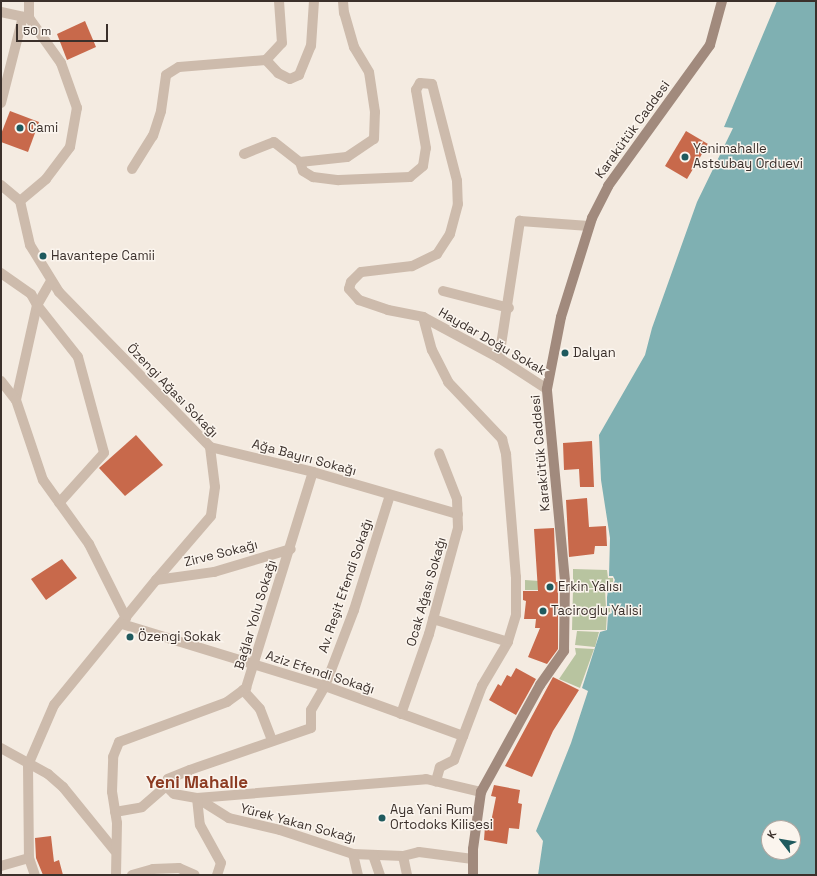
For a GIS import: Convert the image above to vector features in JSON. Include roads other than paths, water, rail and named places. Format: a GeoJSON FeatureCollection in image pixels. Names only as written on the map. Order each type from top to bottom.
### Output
{"type":"FeatureCollection","features":[{"type":"Feature","properties":{"kind":"main road","name":"Karakütük Caddesi"},"geometry":{"type":"LineString","coordinates":[[473,875],[473,859],[481,792],[540,685],[564,651],[565,581],[547,389],[561,317],[589,226],[608,186],[710,45],[722,1]]}},
{"type":"Feature","properties":{"kind":"street"},"geometry":{"type":"LineString","coordinates":[[1,103],[26,17],[29,1]]}},
{"type":"Feature","properties":{"kind":"street"},"geometry":{"type":"LineString","coordinates":[[132,169],[153,136],[161,111],[166,75],[179,66],[266,60],[282,43],[279,1]]}},
{"type":"Feature","properties":{"kind":"street"},"geometry":{"type":"LineString","coordinates":[[266,60],[278,73],[290,79],[300,75],[311,46],[314,1]]}},
{"type":"Feature","properties":{"kind":"street"},"geometry":{"type":"LineString","coordinates":[[244,154],[274,142],[300,162],[347,157],[374,139],[376,112],[369,72],[354,47],[344,13],[343,1]]}},
{"type":"Feature","properties":{"kind":"street"},"geometry":{"type":"LineString","coordinates":[[1,12],[26,17],[62,63],[77,108],[70,147],[46,179],[20,201],[1,185]]}},
{"type":"Feature","properties":{"kind":"street","name":"Haydar Doğu Sokak"},"geometry":{"type":"LineString","coordinates":[[300,162],[303,171],[313,177],[339,180],[410,177],[423,166],[426,148],[416,90],[420,83],[432,84],[457,181],[458,204],[450,234],[437,254],[412,266],[361,272],[351,282],[349,289],[359,300],[388,310],[423,317],[499,358],[547,389]]}},
{"type":"Feature","properties":{"kind":"street","name":"Özengi Ağası Sokağı"},"geometry":{"type":"LineString","coordinates":[[20,201],[30,245],[51,281],[210,447],[215,487],[211,516],[156,580],[54,705],[28,765]]}},
{"type":"Feature","properties":{"kind":"street"},"geometry":{"type":"LineString","coordinates":[[499,358],[509,308],[520,221],[589,226]]}},
{"type":"Feature","properties":{"kind":"street"},"geometry":{"type":"LineString","coordinates":[[1,273],[31,294],[37,305],[78,357],[104,453],[59,503]]}},
{"type":"Feature","properties":{"kind":"street"},"geometry":{"type":"LineString","coordinates":[[16,400],[37,305],[51,281]]}},
{"type":"Feature","properties":{"kind":"street"},"geometry":{"type":"LineString","coordinates":[[444,291],[509,308]]}},
{"type":"Feature","properties":{"kind":"street"},"geometry":{"type":"LineString","coordinates":[[423,317],[432,350],[448,382],[502,439],[516,577],[516,615],[508,642],[482,686],[454,760],[440,767],[436,781]]}},
{"type":"Feature","properties":{"kind":"street"},"geometry":{"type":"LineString","coordinates":[[1,381],[16,400],[43,480],[89,544],[124,621]]}},
{"type":"Feature","properties":{"kind":"street","name":"Ağa Bayırı Sokağı"},"geometry":{"type":"LineString","coordinates":[[210,447],[313,472],[458,514]]}},
{"type":"Feature","properties":{"kind":"street","name":"Ocak Ağası Sokağı"},"geometry":{"type":"LineString","coordinates":[[401,714],[433,619],[451,560],[458,528],[457,498],[439,453]]}},
{"type":"Feature","properties":{"kind":"street","name":"Bağlar Yolu Sokağı"},"geometry":{"type":"LineString","coordinates":[[116,875],[115,812],[112,792],[113,757],[119,742],[227,702],[246,688],[255,665],[268,611],[291,549],[313,472]]}},
{"type":"Feature","properties":{"kind":"street","name":"Av. Reşit Efendi Sokağı"},"geometry":{"type":"LineString","coordinates":[[272,740],[311,728],[311,710],[324,686],[354,610],[390,495]]}},
{"type":"Feature","properties":{"kind":"street","name":"Zirve Sokağı"},"geometry":{"type":"LineString","coordinates":[[156,580],[214,572],[291,549]]}},
{"type":"Feature","properties":{"kind":"street"},"geometry":{"type":"LineString","coordinates":[[433,619],[508,642]]}},
{"type":"Feature","properties":{"kind":"street","name":"Aziz Efendi Sokağı"},"geometry":{"type":"LineString","coordinates":[[124,621],[255,665],[324,686],[463,736]]}},
{"type":"Feature","properties":{"kind":"street"},"geometry":{"type":"LineString","coordinates":[[115,812],[142,807],[166,786],[168,779],[272,740],[260,709],[243,690]]}},
{"type":"Feature","properties":{"kind":"street"},"geometry":{"type":"LineString","coordinates":[[1,748],[28,765],[48,774],[63,787],[115,851]]}},
{"type":"Feature","properties":{"kind":"street"},"geometry":{"type":"LineString","coordinates":[[28,765],[29,858],[35,875]]}},
{"type":"Feature","properties":{"kind":"street"},"geometry":{"type":"LineString","coordinates":[[166,786],[174,794],[197,798],[419,779],[436,781],[481,792]]}},
{"type":"Feature","properties":{"kind":"street"},"geometry":{"type":"LineString","coordinates":[[197,798],[200,825],[221,863],[217,875]]}},
{"type":"Feature","properties":{"kind":"street","name":"Yürek Yakan Sokağı"},"geometry":{"type":"LineString","coordinates":[[197,798],[230,818],[280,830],[354,854],[403,856],[419,852],[473,859]]}},
{"type":"Feature","properties":{"kind":"street"},"geometry":{"type":"LineString","coordinates":[[354,854],[358,875]]}},
{"type":"Feature","properties":{"kind":"street"},"geometry":{"type":"LineString","coordinates":[[373,854],[380,875]]}},
{"type":"Feature","properties":{"kind":"street"},"geometry":{"type":"LineString","coordinates":[[403,856],[407,875]]}},
{"type":"Feature","properties":{"kind":"street"},"geometry":{"type":"LineString","coordinates":[[1,866],[29,858]]}},
{"type":"Feature","properties":{"kind":"street"},"geometry":{"type":"LineString","coordinates":[[132,875],[153,869],[167,872],[179,868],[195,875]]}},
{"type":"Feature","properties":{"kind":"water"},"geometry":{"type":"Polygon","coordinates":[[[777,1],[816,1],[816,875],[538,875],[543,841],[536,831],[571,743],[588,691],[582,688],[600,632],[607,630],[608,615],[612,613],[611,606],[607,606],[607,597],[609,584],[613,585],[615,580],[613,576],[609,576],[610,538],[601,480],[599,435],[645,355],[652,328],[697,202],[733,128],[724,127],[777,1]]]}},
{"type":"Feature","properties":{"kind":"place","name":"Cami"},"geometry":{"type":"Point","coordinates":[20,128]}},
{"type":"Feature","properties":{"kind":"place","name":"Yenimahalle Astsubay Orduevi"},"geometry":{"type":"Point","coordinates":[685,157]}},
{"type":"Feature","properties":{"kind":"place","name":"Havantepe Camii"},"geometry":{"type":"Point","coordinates":[43,256]}},
{"type":"Feature","properties":{"kind":"place","name":"Dalyan"},"geometry":{"type":"Point","coordinates":[565,353]}},
{"type":"Feature","properties":{"kind":"place","name":"Erkin Yalısı"},"geometry":{"type":"Point","coordinates":[550,587]}},
{"type":"Feature","properties":{"kind":"place","name":"Taciroglu Yalisi"},"geometry":{"type":"Point","coordinates":[543,611]}},
{"type":"Feature","properties":{"kind":"place","name":"Özengi Sokak"},"geometry":{"type":"Point","coordinates":[130,637]}},
{"type":"Feature","properties":{"kind":"place","name":"Aya Yani Rum Ortodoks Kilisesi"},"geometry":{"type":"Point","coordinates":[382,818]}},
{"type":"Feature","properties":{"kind":"district","name":"Yeni Mahalle"},"geometry":{"type":"Point","coordinates":[197,783]}}]}
